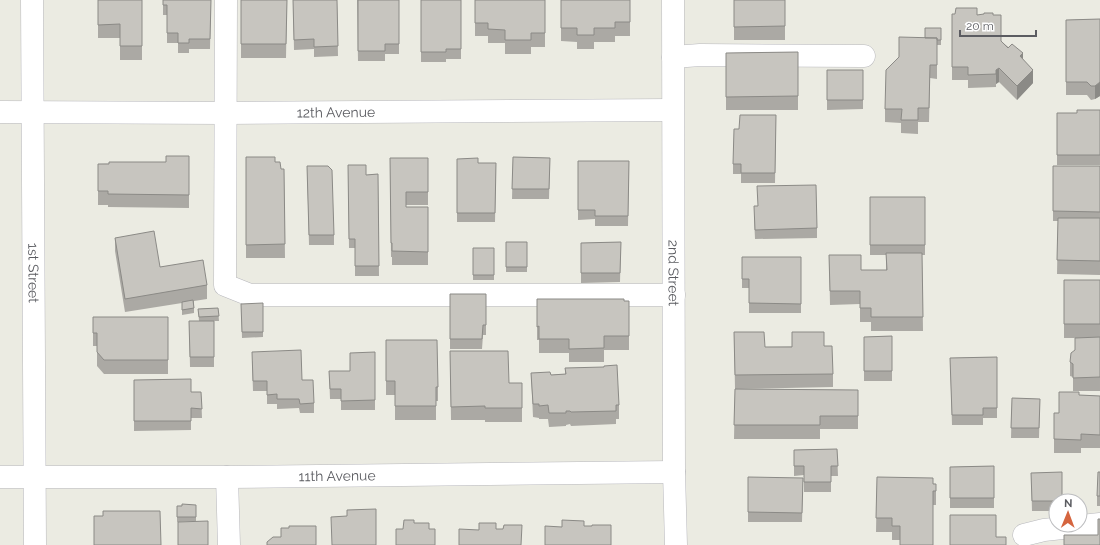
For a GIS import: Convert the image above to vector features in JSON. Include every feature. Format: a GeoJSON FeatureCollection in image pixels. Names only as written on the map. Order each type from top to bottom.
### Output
{"type":"FeatureCollection","features":[{"type":"Feature","properties":{"kind":"street","name":"1st Street"},"geometry":{"type":"LineString","coordinates":[[32,0],[36,545]]}},
{"type":"Feature","properties":{"kind":"street"},"geometry":{"type":"LineString","coordinates":[[226,0],[225,285],[250,295],[674,295]]}},
{"type":"Feature","properties":{"kind":"street","name":"2nd Street"},"geometry":{"type":"LineString","coordinates":[[673,0],[672,110],[674,472],[676,545]]}},
{"type":"Feature","properties":{"kind":"street"},"geometry":{"type":"LineString","coordinates":[[673,57],[700,55],[864,56]]}},
{"type":"Feature","properties":{"kind":"street","name":"12th Avenue"},"geometry":{"type":"LineString","coordinates":[[0,112],[226,113],[672,110]]}},
{"type":"Feature","properties":{"kind":"street","name":"11th Avenue"},"geometry":{"type":"LineString","coordinates":[[0,477],[227,477],[674,472]]}},
{"type":"Feature","properties":{"kind":"street"},"geometry":{"type":"LineString","coordinates":[[227,477],[229,545]]}},
{"type":"Feature","properties":{"kind":"street"},"geometry":{"type":"LineString","coordinates":[[1024,535],[1044,530],[1100,524]]}},
{"type":"Feature","properties":{"kind":"building"},"geometry":{"type":"Polygon","coordinates":[[[98,0],[142,0],[142,46],[120,46],[120,24],[98,25],[98,0]]]}},
{"type":"Feature","properties":{"kind":"building"},"geometry":{"type":"Polygon","coordinates":[[[163,0],[211,0],[210,39],[189,39],[189,43],[178,43],[178,33],[167,33],[167,5],[163,5],[163,0]]]}},
{"type":"Feature","properties":{"kind":"building"},"geometry":{"type":"Polygon","coordinates":[[[241,0],[287,0],[286,44],[241,44],[241,0]]]}},
{"type":"Feature","properties":{"kind":"building"},"geometry":{"type":"Polygon","coordinates":[[[293,0],[337,0],[338,46],[314,47],[314,39],[294,40],[293,0]]]}},
{"type":"Feature","properties":{"kind":"building"},"geometry":{"type":"Polygon","coordinates":[[[358,0],[399,0],[399,44],[385,44],[385,51],[358,51],[358,0]]]}},
{"type":"Feature","properties":{"kind":"building"},"geometry":{"type":"Polygon","coordinates":[[[421,0],[461,0],[461,49],[446,49],[446,52],[421,52],[421,0]]]}},
{"type":"Feature","properties":{"kind":"building"},"geometry":{"type":"Polygon","coordinates":[[[475,0],[545,0],[545,33],[531,33],[531,40],[505,40],[505,30],[488,29],[488,23],[475,23],[475,0]]]}},
{"type":"Feature","properties":{"kind":"building"},"geometry":{"type":"Polygon","coordinates":[[[561,0],[630,0],[630,22],[615,22],[615,28],[594,28],[594,35],[577,35],[577,28],[561,28],[561,0]]]}},
{"type":"Feature","properties":{"kind":"building"},"geometry":{"type":"Polygon","coordinates":[[[734,0],[785,0],[785,26],[734,27],[734,0]]]}},
{"type":"Feature","properties":{"kind":"building"},"geometry":{"type":"Polygon","coordinates":[[[956,8],[977,8],[977,15],[993,13],[993,15],[1001,15],[1001,41],[1008,48],[1012,44],[1023,53],[1020,56],[1033,70],[1017,86],[999,68],[996,70],[996,74],[968,75],[968,67],[952,67],[952,14],[955,14],[956,8]]]}},
{"type":"Feature","properties":{"kind":"building"},"geometry":{"type":"Polygon","coordinates":[[[1100,19],[1100,82],[1095,86],[1091,86],[1087,82],[1066,82],[1066,20],[1100,19]]]}},
{"type":"Feature","properties":{"kind":"building"},"geometry":{"type":"Polygon","coordinates":[[[925,28],[941,28],[941,40],[937,40],[937,38],[925,38],[925,28]]]}},
{"type":"Feature","properties":{"kind":"building"},"geometry":{"type":"Polygon","coordinates":[[[899,37],[937,38],[937,65],[930,65],[929,108],[918,108],[918,120],[901,120],[902,109],[885,109],[886,70],[899,57],[899,37]]]}},
{"type":"Feature","properties":{"kind":"building"},"geometry":{"type":"Polygon","coordinates":[[[798,52],[798,96],[726,97],[726,53],[798,52]]]}},
{"type":"Feature","properties":{"kind":"building"},"geometry":{"type":"Polygon","coordinates":[[[827,70],[863,70],[863,100],[827,100],[827,70]]]}},
{"type":"Feature","properties":{"kind":"building"},"geometry":{"type":"Polygon","coordinates":[[[1077,110],[1100,110],[1100,155],[1057,155],[1057,113],[1077,113],[1077,110]]]}},
{"type":"Feature","properties":{"kind":"building"},"geometry":{"type":"Polygon","coordinates":[[[740,115],[776,115],[775,173],[741,173],[741,164],[733,164],[734,129],[739,129],[740,115]]]}},
{"type":"Feature","properties":{"kind":"building"},"geometry":{"type":"Polygon","coordinates":[[[166,156],[189,156],[189,195],[108,194],[108,191],[98,191],[98,164],[109,164],[109,162],[166,162],[166,156]]]}},
{"type":"Feature","properties":{"kind":"building"},"geometry":{"type":"Polygon","coordinates":[[[246,157],[275,157],[275,162],[280,162],[281,169],[284,169],[285,244],[246,245],[246,157]]]}},
{"type":"Feature","properties":{"kind":"building"},"geometry":{"type":"Polygon","coordinates":[[[513,157],[550,158],[549,189],[512,189],[513,157]]]}},
{"type":"Feature","properties":{"kind":"building"},"geometry":{"type":"Polygon","coordinates":[[[390,158],[428,158],[428,192],[406,192],[406,207],[428,207],[428,252],[392,251],[390,158]]]}},
{"type":"Feature","properties":{"kind":"building"},"geometry":{"type":"Polygon","coordinates":[[[478,158],[478,163],[496,163],[495,213],[457,213],[457,159],[478,158]]]}},
{"type":"Feature","properties":{"kind":"building"},"geometry":{"type":"Polygon","coordinates":[[[578,161],[629,161],[628,216],[595,216],[595,210],[578,210],[578,161]]]}},
{"type":"Feature","properties":{"kind":"building"},"geometry":{"type":"Polygon","coordinates":[[[348,165],[366,165],[366,175],[378,174],[379,266],[355,266],[355,239],[349,239],[348,165]]]}},
{"type":"Feature","properties":{"kind":"building"},"geometry":{"type":"Polygon","coordinates":[[[307,166],[328,166],[332,170],[334,235],[309,235],[307,166]]]}},
{"type":"Feature","properties":{"kind":"building"},"geometry":{"type":"Polygon","coordinates":[[[1053,166],[1100,166],[1100,212],[1053,211],[1053,166]]]}},
{"type":"Feature","properties":{"kind":"building"},"geometry":{"type":"Polygon","coordinates":[[[816,185],[817,228],[755,230],[754,206],[758,206],[757,186],[816,185]]]}},
{"type":"Feature","properties":{"kind":"building"},"geometry":{"type":"Polygon","coordinates":[[[870,197],[925,197],[925,245],[870,245],[870,197]]]}},
{"type":"Feature","properties":{"kind":"building"},"geometry":{"type":"Polygon","coordinates":[[[1058,218],[1100,218],[1100,261],[1057,260],[1058,218]]]}},
{"type":"Feature","properties":{"kind":"building"},"geometry":{"type":"Polygon","coordinates":[[[154,231],[160,267],[203,260],[207,285],[125,299],[115,238],[154,231]]]}},
{"type":"Feature","properties":{"kind":"building"},"geometry":{"type":"Polygon","coordinates":[[[506,242],[527,242],[527,267],[506,267],[506,242]]]}},
{"type":"Feature","properties":{"kind":"building"},"geometry":{"type":"Polygon","coordinates":[[[621,242],[620,273],[581,273],[581,243],[621,242]]]}},
{"type":"Feature","properties":{"kind":"building"},"geometry":{"type":"Polygon","coordinates":[[[473,248],[494,248],[494,275],[473,275],[473,248]]]}},
{"type":"Feature","properties":{"kind":"building"},"geometry":{"type":"Polygon","coordinates":[[[886,253],[922,253],[923,317],[871,317],[871,308],[860,308],[860,291],[830,291],[829,255],[861,255],[861,270],[887,270],[886,253]]]}},
{"type":"Feature","properties":{"kind":"building"},"geometry":{"type":"Polygon","coordinates":[[[742,257],[801,257],[801,304],[749,303],[749,279],[742,279],[742,257]]]}},
{"type":"Feature","properties":{"kind":"building"},"geometry":{"type":"Polygon","coordinates":[[[1064,280],[1100,280],[1100,324],[1064,324],[1064,280]]]}},
{"type":"Feature","properties":{"kind":"building"},"geometry":{"type":"Polygon","coordinates":[[[450,294],[486,294],[486,325],[483,325],[482,339],[450,339],[450,294]]]}},
{"type":"Feature","properties":{"kind":"building"},"geometry":{"type":"Polygon","coordinates":[[[537,299],[624,299],[624,301],[629,301],[629,336],[604,336],[604,348],[569,349],[569,339],[539,339],[539,326],[537,327],[537,299]]]}},
{"type":"Feature","properties":{"kind":"building"},"geometry":{"type":"Polygon","coordinates":[[[193,300],[194,308],[182,310],[182,302],[193,300]]]}},
{"type":"Feature","properties":{"kind":"building"},"geometry":{"type":"Polygon","coordinates":[[[263,303],[263,332],[242,332],[241,304],[263,303]]]}},
{"type":"Feature","properties":{"kind":"building"},"geometry":{"type":"Polygon","coordinates":[[[218,308],[219,316],[199,317],[198,309],[218,308]]]}},
{"type":"Feature","properties":{"kind":"building"},"geometry":{"type":"Polygon","coordinates":[[[93,317],[168,317],[168,360],[104,360],[97,352],[97,333],[93,333],[93,317]]]}},
{"type":"Feature","properties":{"kind":"building"},"geometry":{"type":"Polygon","coordinates":[[[189,321],[214,321],[214,357],[190,357],[189,321]]]}},
{"type":"Feature","properties":{"kind":"building"},"geometry":{"type":"Polygon","coordinates":[[[734,332],[764,332],[765,347],[792,347],[792,332],[824,332],[824,346],[832,346],[833,374],[735,375],[734,332]]]}},
{"type":"Feature","properties":{"kind":"building"},"geometry":{"type":"Polygon","coordinates":[[[892,336],[892,371],[864,371],[864,337],[892,336]]]}},
{"type":"Feature","properties":{"kind":"building"},"geometry":{"type":"Polygon","coordinates":[[[1100,337],[1100,377],[1073,378],[1073,364],[1070,362],[1071,353],[1075,350],[1075,338],[1100,337]]]}},
{"type":"Feature","properties":{"kind":"building"},"geometry":{"type":"Polygon","coordinates":[[[386,340],[437,340],[438,387],[436,387],[436,406],[395,406],[395,381],[386,381],[386,340]]]}},
{"type":"Feature","properties":{"kind":"building"},"geometry":{"type":"Polygon","coordinates":[[[301,350],[302,380],[313,380],[314,403],[300,404],[299,399],[277,399],[277,394],[267,395],[267,381],[253,381],[252,352],[301,350]]]}},
{"type":"Feature","properties":{"kind":"building"},"geometry":{"type":"Polygon","coordinates":[[[450,351],[508,351],[509,383],[522,383],[522,408],[485,408],[485,406],[451,407],[450,351]]]}},
{"type":"Feature","properties":{"kind":"building"},"geometry":{"type":"Polygon","coordinates":[[[375,352],[375,400],[341,401],[341,389],[330,389],[329,371],[350,371],[350,353],[375,352]]]}},
{"type":"Feature","properties":{"kind":"building"},"geometry":{"type":"Polygon","coordinates":[[[997,357],[997,408],[983,408],[983,415],[952,415],[950,358],[997,357]]]}},
{"type":"Feature","properties":{"kind":"building"},"geometry":{"type":"Polygon","coordinates":[[[617,365],[619,405],[616,405],[616,411],[566,411],[566,413],[549,413],[548,405],[539,406],[539,404],[533,404],[531,373],[550,372],[551,375],[566,374],[565,368],[604,367],[617,365]]]}},
{"type":"Feature","properties":{"kind":"building"},"geometry":{"type":"Polygon","coordinates":[[[191,379],[191,392],[201,392],[202,409],[191,408],[191,421],[134,421],[134,380],[191,379]]]}},
{"type":"Feature","properties":{"kind":"building"},"geometry":{"type":"Polygon","coordinates":[[[735,389],[858,390],[858,416],[820,416],[820,425],[734,425],[735,389]]]}},
{"type":"Feature","properties":{"kind":"building"},"geometry":{"type":"Polygon","coordinates":[[[1059,392],[1079,392],[1079,395],[1100,396],[1100,435],[1081,434],[1081,440],[1054,439],[1054,413],[1059,413],[1059,392]]]}},
{"type":"Feature","properties":{"kind":"building"},"geometry":{"type":"Polygon","coordinates":[[[1012,398],[1040,399],[1039,428],[1011,428],[1012,398]]]}},
{"type":"Feature","properties":{"kind":"building"},"geometry":{"type":"Polygon","coordinates":[[[837,449],[838,466],[831,466],[831,482],[804,482],[804,466],[794,466],[794,450],[837,449]]]}},
{"type":"Feature","properties":{"kind":"building"},"geometry":{"type":"Polygon","coordinates":[[[994,466],[994,498],[950,498],[950,467],[994,466]]]}},
{"type":"Feature","properties":{"kind":"building"},"geometry":{"type":"Polygon","coordinates":[[[1062,472],[1062,493],[1048,493],[1048,501],[1032,501],[1031,473],[1062,472]]]}},
{"type":"Feature","properties":{"kind":"building"},"geometry":{"type":"Polygon","coordinates":[[[1098,472],[1100,472],[1100,496],[1097,496],[1098,472]]]}},
{"type":"Feature","properties":{"kind":"building"},"geometry":{"type":"Polygon","coordinates":[[[748,477],[803,478],[802,513],[748,512],[748,477]]]}},
{"type":"Feature","properties":{"kind":"building"},"geometry":{"type":"Polygon","coordinates":[[[877,477],[933,478],[933,484],[936,484],[936,491],[933,491],[933,545],[900,545],[900,526],[892,526],[892,518],[876,518],[877,477]]]}},
{"type":"Feature","properties":{"kind":"building"},"geometry":{"type":"Polygon","coordinates":[[[182,504],[196,505],[196,517],[177,517],[177,506],[182,506],[182,504]]]}},
{"type":"Feature","properties":{"kind":"building"},"geometry":{"type":"Polygon","coordinates":[[[376,509],[376,545],[332,545],[331,517],[347,516],[347,510],[376,509]]]}},
{"type":"Feature","properties":{"kind":"building"},"geometry":{"type":"Polygon","coordinates":[[[103,511],[160,511],[161,545],[94,545],[94,516],[103,516],[103,511]]]}},
{"type":"Feature","properties":{"kind":"building"},"geometry":{"type":"Polygon","coordinates":[[[950,515],[996,515],[996,537],[1006,537],[1006,545],[950,545],[950,515]]]}},
{"type":"Feature","properties":{"kind":"building"},"geometry":{"type":"Polygon","coordinates":[[[1098,519],[1100,519],[1100,545],[1064,545],[1064,535],[1098,535],[1098,519]]]}},
{"type":"Feature","properties":{"kind":"building"},"geometry":{"type":"Polygon","coordinates":[[[404,520],[414,520],[414,523],[429,523],[429,529],[435,529],[435,545],[396,545],[396,529],[403,529],[404,520]]]}},
{"type":"Feature","properties":{"kind":"building"},"geometry":{"type":"Polygon","coordinates":[[[562,520],[584,521],[584,526],[611,525],[611,545],[545,545],[545,526],[562,527],[562,520]]]}},
{"type":"Feature","properties":{"kind":"building"},"geometry":{"type":"Polygon","coordinates":[[[208,521],[208,545],[178,545],[178,522],[208,521]]]}},
{"type":"Feature","properties":{"kind":"building"},"geometry":{"type":"Polygon","coordinates":[[[479,523],[496,523],[496,529],[503,529],[504,525],[522,525],[521,545],[459,545],[459,529],[479,530],[479,523]]]}},
{"type":"Feature","properties":{"kind":"building"},"geometry":{"type":"Polygon","coordinates":[[[289,526],[316,526],[316,545],[267,545],[267,542],[273,537],[281,537],[281,528],[289,528],[289,526]]]}}]}
